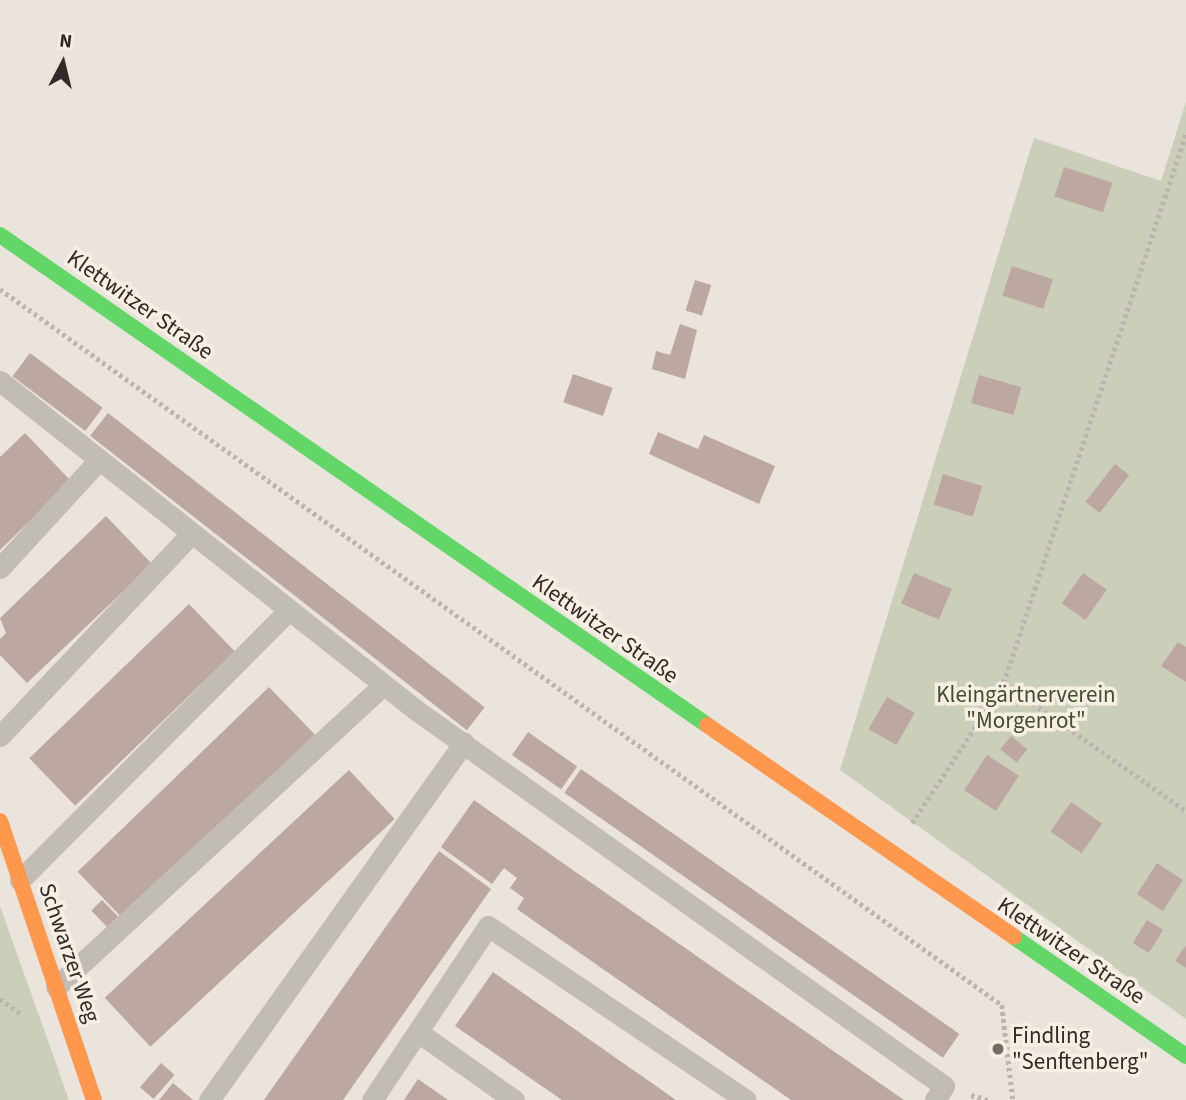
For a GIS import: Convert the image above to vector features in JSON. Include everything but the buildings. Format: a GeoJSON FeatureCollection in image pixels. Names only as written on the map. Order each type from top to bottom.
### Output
{"type":"FeatureCollection","features":[{"type":"Feature","properties":{"kind":"main road","name":"Klettwitzer Straße"},"geometry":{"type":"LineString","coordinates":[[0,235],[892,857],[1186,1056]]}},
{"type":"Feature","properties":{"kind":"main road","name":"Schwarzer Weg"},"geometry":{"type":"LineString","coordinates":[[0,821],[94,1100]]}},
{"type":"Feature","properties":{"kind":"lane"},"geometry":{"type":"LineString","coordinates":[[5,393],[99,460],[383,685],[944,1086],[935,1100]]}},
{"type":"Feature","properties":{"kind":"lane"},"geometry":{"type":"LineString","coordinates":[[0,568],[99,460]]}},
{"type":"Feature","properties":{"kind":"lane"},"geometry":{"type":"LineString","coordinates":[[0,736],[192,533]]}},
{"type":"Feature","properties":{"kind":"lane"},"geometry":{"type":"LineString","coordinates":[[20,880],[289,610]]}},
{"type":"Feature","properties":{"kind":"lane"},"geometry":{"type":"LineString","coordinates":[[56,987],[383,685]]}},
{"type":"Feature","properties":{"kind":"lane"},"geometry":{"type":"LineString","coordinates":[[209,1100],[464,743]]}},
{"type":"Feature","properties":{"kind":"lane"},"geometry":{"type":"LineString","coordinates":[[372,1100],[488,926],[746,1100]]}},
{"type":"Feature","properties":{"kind":"lane"},"geometry":{"type":"LineString","coordinates":[[418,1032],[514,1100]]}},
{"type":"Feature","properties":{"kind":"path"},"geometry":{"type":"LineString","coordinates":[[892,857],[1004,683],[1186,135]]}},
{"type":"Feature","properties":{"kind":"path"},"geometry":{"type":"LineString","coordinates":[[0,289],[1002,1005],[1013,1100]]}},
{"type":"Feature","properties":{"kind":"path"},"geometry":{"type":"LineString","coordinates":[[1004,683],[1186,811]]}},
{"type":"Feature","properties":{"kind":"green space","name":"Kleingärtnerverein \"Morgenrot\""},"geometry":{"type":"Polygon","coordinates":[[[1186,102],[1186,1019],[840,770],[1034,138],[1161,181],[1186,102]]]}},
{"type":"Feature","properties":{"kind":"green space"},"geometry":{"type":"Polygon","coordinates":[[[0,906],[69,1100],[0,1100],[0,906]]]}},
{"type":"Feature","properties":{"kind":"traffic: fast"},"geometry":{"type":"LineString","coordinates":[[0,235],[707,725]]}},
{"type":"Feature","properties":{"kind":"traffic: fast"},"geometry":{"type":"LineString","coordinates":[[1014,937],[1186,1056]]}},
{"type":"Feature","properties":{"kind":"traffic: slow"},"geometry":{"type":"LineString","coordinates":[[707,725],[1014,937]]}},
{"type":"Feature","properties":{"kind":"traffic: slow"},"geometry":{"type":"LineString","coordinates":[[0,821],[94,1100]]}},
{"type":"Feature","properties":{"kind":"place","name":"Findling \"Senftenberg\""},"geometry":{"type":"Point","coordinates":[998,1049]}}]}
